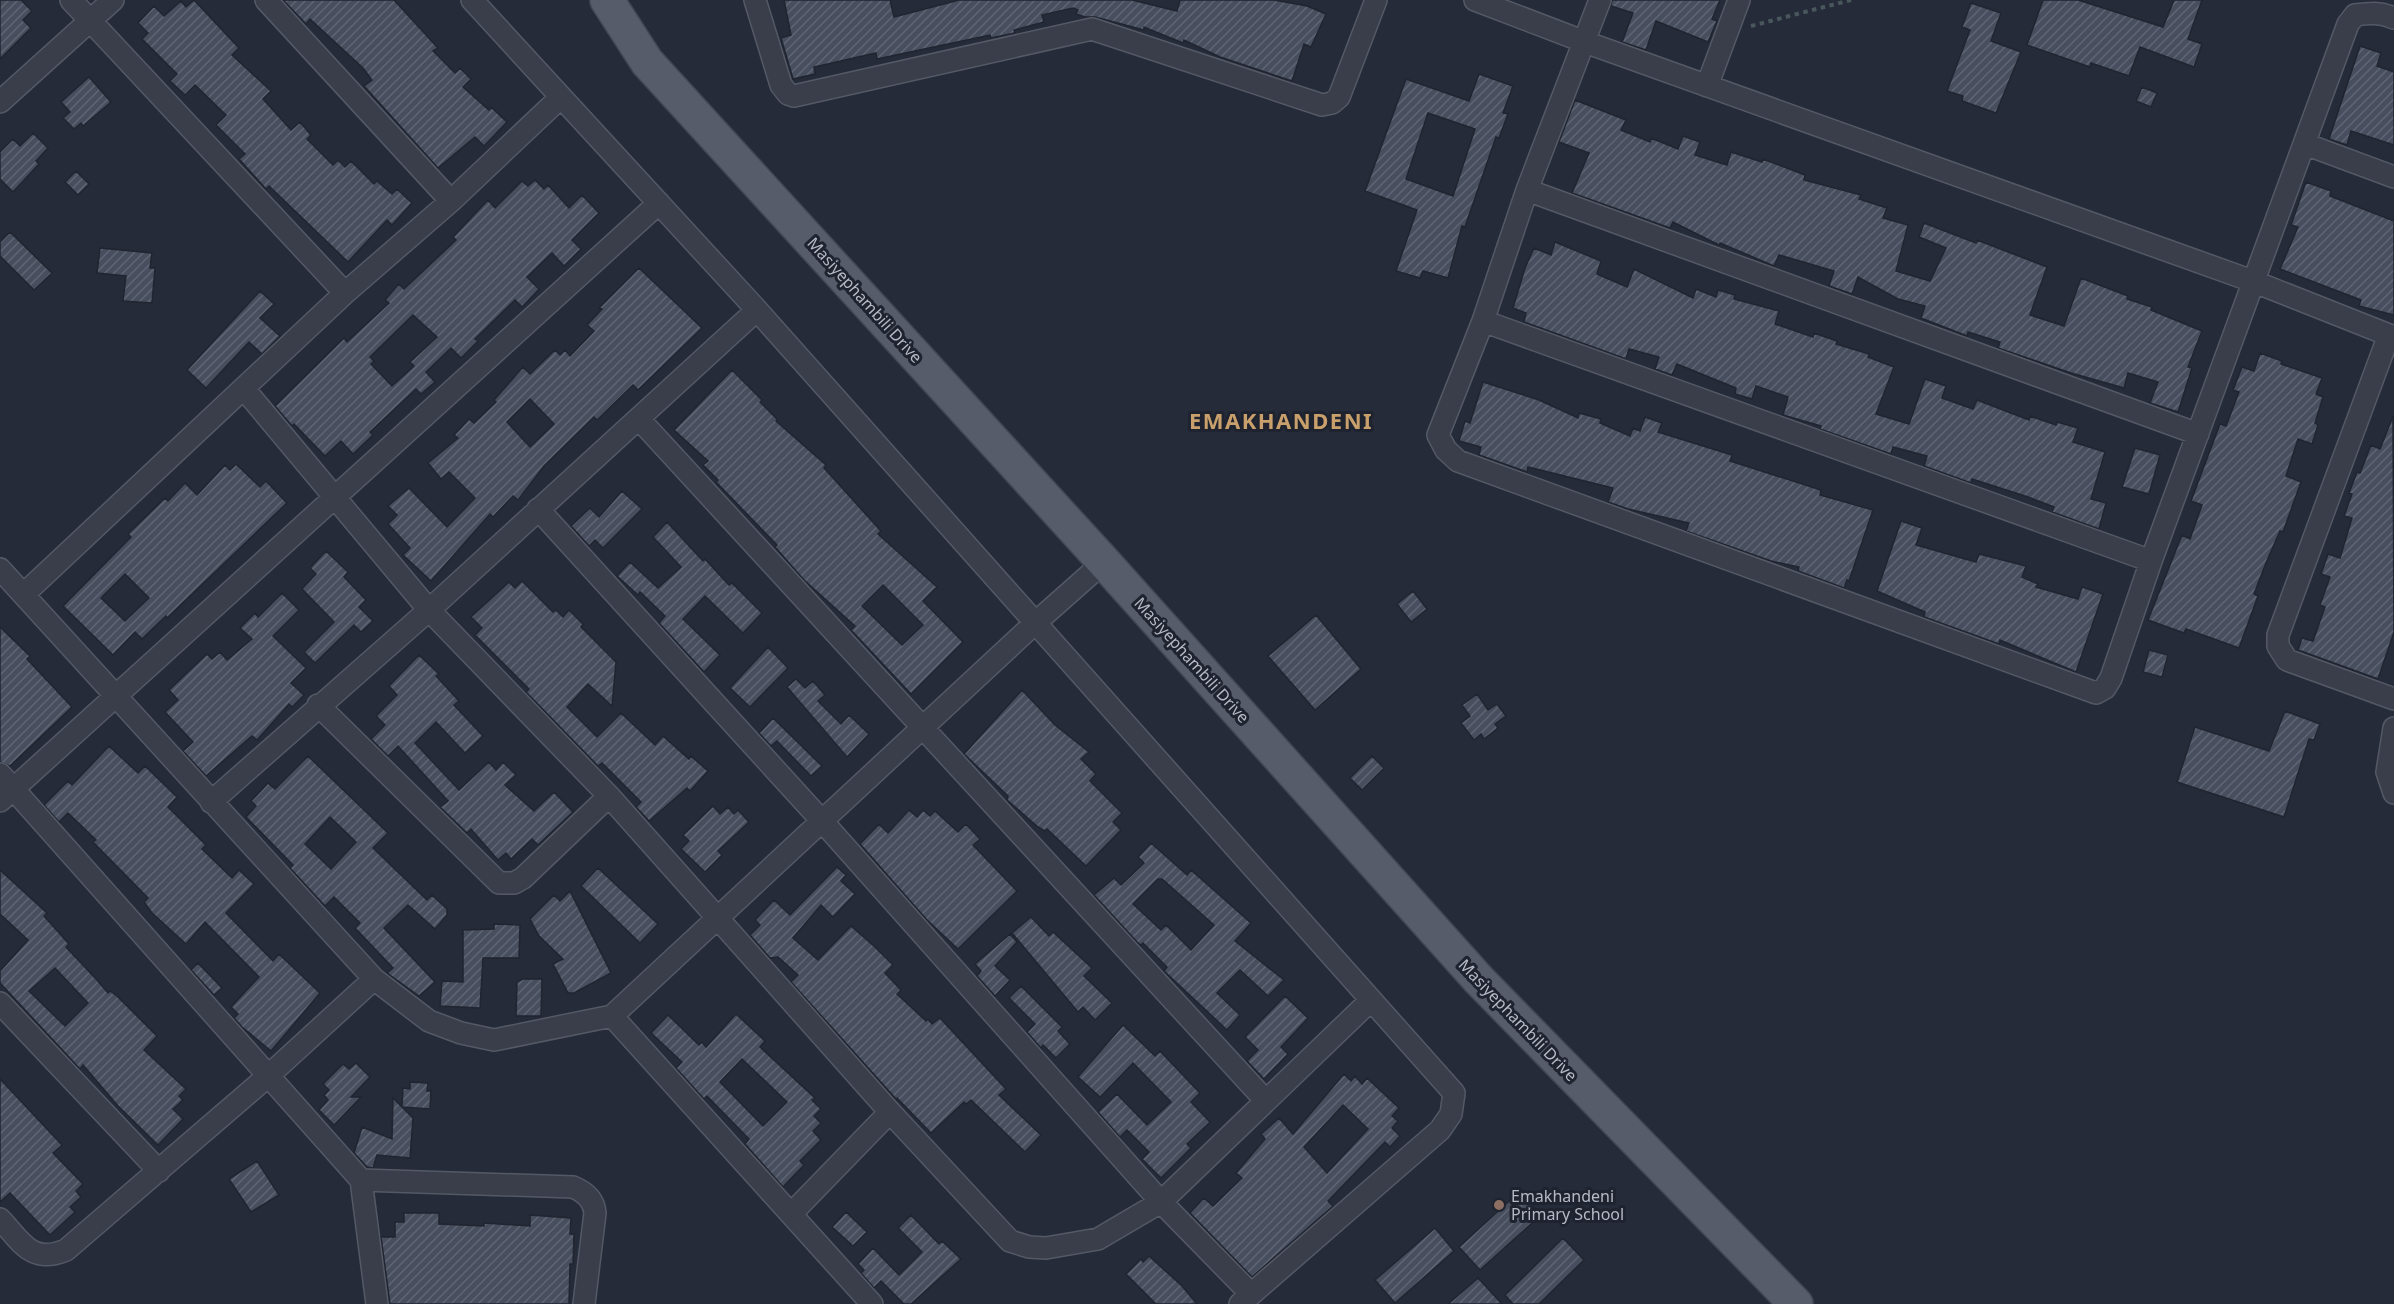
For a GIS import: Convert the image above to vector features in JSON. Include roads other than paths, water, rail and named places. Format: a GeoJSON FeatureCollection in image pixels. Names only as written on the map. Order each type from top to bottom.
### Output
{"type":"FeatureCollection","features":[{"type":"Feature","properties":{"kind":"main road","name":"Masiyephambili Drive"},"geometry":{"type":"LineString","coordinates":[[607,0],[647,62],[1104,562],[1479,980],[1796,1304]]}},
{"type":"Feature","properties":{"kind":"street"},"geometry":{"type":"LineString","coordinates":[[71,0],[345,293]]}},
{"type":"Feature","properties":{"kind":"street"},"geometry":{"type":"LineString","coordinates":[[0,102],[113,0]]}},
{"type":"Feature","properties":{"kind":"street"},"geometry":{"type":"LineString","coordinates":[[267,0],[451,201]]}},
{"type":"Feature","properties":{"kind":"street"},"geometry":{"type":"LineString","coordinates":[[472,0],[757,310],[1034,624],[1454,1093],[1451,1114],[1440,1130],[1246,1299],[822,821],[538,509]]}},
{"type":"Feature","properties":{"kind":"street"},"geometry":{"type":"LineString","coordinates":[[755,0],[781,85],[788,94],[794,96],[1092,29],[1322,105],[1332,103],[1339,97],[1376,0]]}},
{"type":"Feature","properties":{"kind":"street"},"geometry":{"type":"LineString","coordinates":[[1475,0],[1585,42],[2254,282],[2391,336],[2278,635],[2278,646],[2287,660],[2394,699]]}},
{"type":"Feature","properties":{"kind":"street"},"geometry":{"type":"LineString","coordinates":[[1600,0],[1527,190],[1484,321],[1438,435],[1446,450],[1458,461],[2096,693],[2105,688],[2111,678],[2151,561],[2348,24],[2355,15],[2366,13],[2377,12],[2394,18]]}},
{"type":"Feature","properties":{"kind":"street"},"geometry":{"type":"LineString","coordinates":[[1707,86],[1739,0]]}},
{"type":"Feature","properties":{"kind":"street"},"geometry":{"type":"LineString","coordinates":[[24,594],[245,390],[345,293],[451,201],[561,97]]}},
{"type":"Feature","properties":{"kind":"street"},"geometry":{"type":"LineString","coordinates":[[2305,144],[2394,177]]}},
{"type":"Feature","properties":{"kind":"street"},"geometry":{"type":"LineString","coordinates":[[1527,190],[2198,434]]}},
{"type":"Feature","properties":{"kind":"street"},"geometry":{"type":"LineString","coordinates":[[377,1304],[362,1180],[4,788],[114,696],[659,203]]}},
{"type":"Feature","properties":{"kind":"street"},"geometry":{"type":"LineString","coordinates":[[211,802],[318,705],[429,610],[757,310]]}},
{"type":"Feature","properties":{"kind":"street"},"geometry":{"type":"LineString","coordinates":[[1484,321],[2151,561]]}},
{"type":"Feature","properties":{"kind":"street"},"geometry":{"type":"LineString","coordinates":[[245,390],[429,610],[609,796],[890,1112],[1010,1241],[1029,1247],[1046,1248],[1098,1239],[1161,1202],[1371,1000]]}},
{"type":"Feature","properties":{"kind":"street"},"geometry":{"type":"LineString","coordinates":[[639,419],[1266,1101]]}},
{"type":"Feature","properties":{"kind":"street"},"geometry":{"type":"LineString","coordinates":[[0,569],[374,979],[429,1021],[461,1033],[494,1040],[612,1016],[1034,624],[1104,562]]}},
{"type":"Feature","properties":{"kind":"street"},"geometry":{"type":"LineString","coordinates":[[318,705],[499,883],[514,883],[523,878],[609,796]]}},
{"type":"Feature","properties":{"kind":"street"},"geometry":{"type":"LineString","coordinates":[[2394,728],[2387,772],[2394,793]]}},
{"type":"Feature","properties":{"kind":"street"},"geometry":{"type":"LineString","coordinates":[[0,1219],[30,1252],[45,1256],[66,1250],[268,1076],[374,979]]}},
{"type":"Feature","properties":{"kind":"street"},"geometry":{"type":"LineString","coordinates":[[0,1003],[159,1171]]}},
{"type":"Feature","properties":{"kind":"street"},"geometry":{"type":"LineString","coordinates":[[612,1016],[872,1304]]}},
{"type":"Feature","properties":{"kind":"street"},"geometry":{"type":"LineString","coordinates":[[791,1214],[890,1112]]}},
{"type":"Feature","properties":{"kind":"street"},"geometry":{"type":"LineString","coordinates":[[362,1180],[573,1187],[582,1191],[595,1206],[584,1304]]}},
{"type":"Feature","properties":{"kind":"place","name":"Emakhandeni Primary School"},"geometry":{"type":"Point","coordinates":[1499,1205]}},
{"type":"Feature","properties":{"kind":"district","name":"EMAKHANDENI"},"geometry":{"type":"Point","coordinates":[1281,421]}}]}
